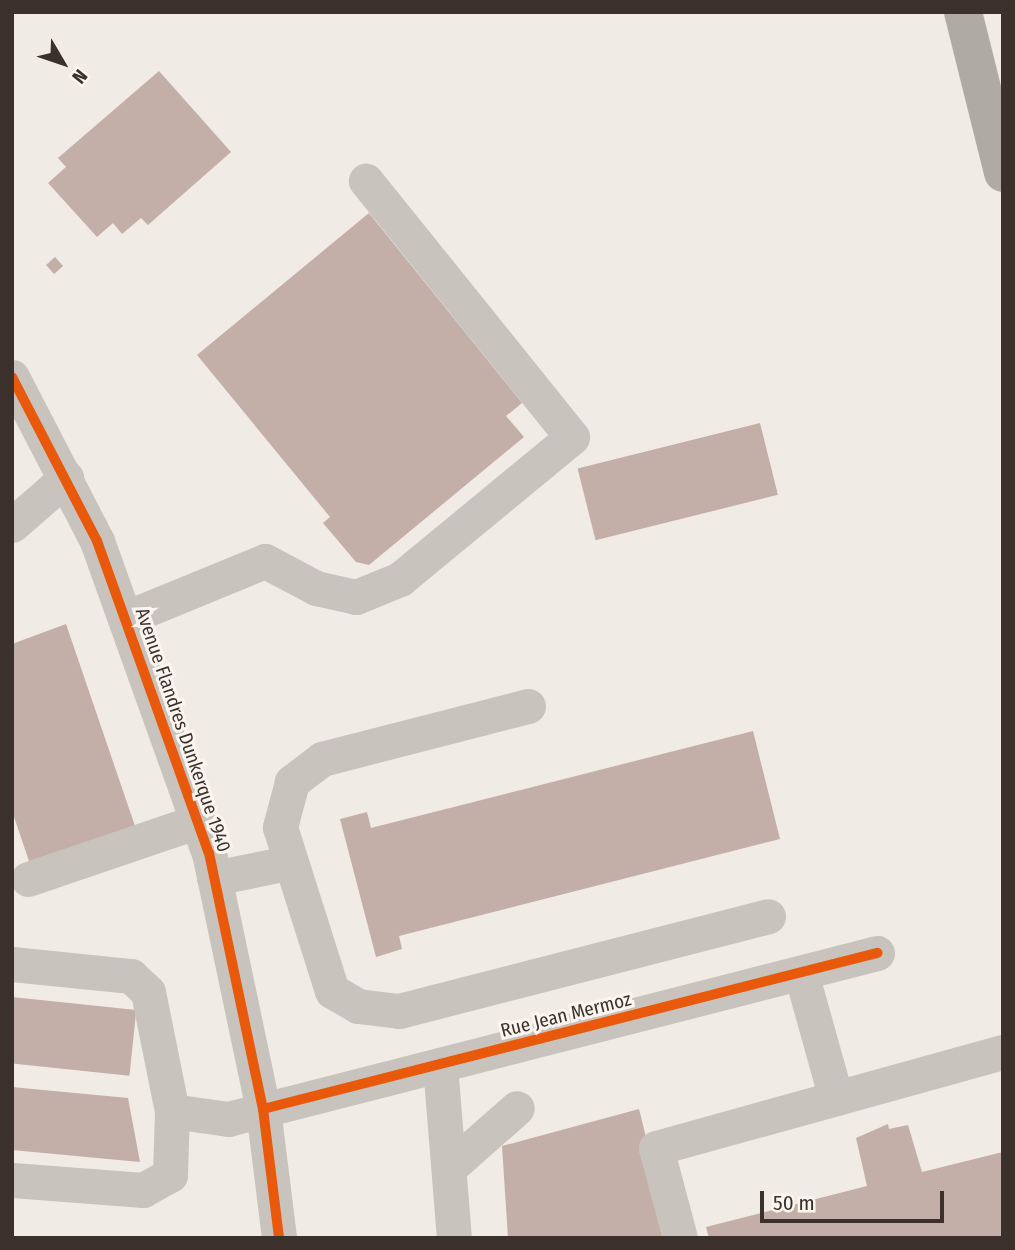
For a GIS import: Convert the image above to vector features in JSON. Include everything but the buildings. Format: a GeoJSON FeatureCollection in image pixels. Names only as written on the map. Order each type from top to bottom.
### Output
{"type":"FeatureCollection","features":[{"type":"Feature","properties":{"kind":"highway"},"geometry":{"type":"LineString","coordinates":[[963,12],[1003,173]]}},
{"type":"Feature","properties":{"kind":"street"},"geometry":{"type":"LineString","coordinates":[[125,618],[265,561],[316,587],[356,597],[400,579],[572,437],[366,181]]}},
{"type":"Feature","properties":{"kind":"street","name":"Avenue Flandres Dunkerque 1940"},"geometry":{"type":"LineString","coordinates":[[12,377],[66,478],[125,618],[198,821],[215,878],[263,1109],[279,1238]]}},
{"type":"Feature","properties":{"kind":"street"},"geometry":{"type":"LineString","coordinates":[[12,525],[66,478]]}},
{"type":"Feature","properties":{"kind":"street"},"geometry":{"type":"LineString","coordinates":[[528,706],[322,759],[292,782],[280,827],[288,863],[331,991],[358,1006],[399,1011],[768,916]]}},
{"type":"Feature","properties":{"kind":"street"},"geometry":{"type":"LineString","coordinates":[[28,879],[198,821]]}},
{"type":"Feature","properties":{"kind":"street"},"geometry":{"type":"LineString","coordinates":[[215,878],[288,863]]}},
{"type":"Feature","properties":{"kind":"street","name":"Rue Jean Mermoz"},"geometry":{"type":"LineString","coordinates":[[172,1111],[228,1119],[877,953]]}},
{"type":"Feature","properties":{"kind":"street"},"geometry":{"type":"LineString","coordinates":[[12,964],[131,976],[148,992],[172,1111],[170,1175],[143,1190],[12,1180]]}},
{"type":"Feature","properties":{"kind":"street"},"geometry":{"type":"LineString","coordinates":[[801,973],[836,1098]]}},
{"type":"Feature","properties":{"kind":"street"},"geometry":{"type":"LineString","coordinates":[[680,1238],[656,1148],[1003,1052]]}},
{"type":"Feature","properties":{"kind":"street"},"geometry":{"type":"LineString","coordinates":[[440,1065],[454,1238]]}},
{"type":"Feature","properties":{"kind":"street"},"geometry":{"type":"LineString","coordinates":[[450,1167],[517,1108]]}},
{"type":"Feature","properties":{"kind":"cycle path"},"geometry":{"type":"LineString","coordinates":[[12,377],[97,541],[209,853],[263,1109],[279,1238]]}},
{"type":"Feature","properties":{"kind":"cycle path"},"geometry":{"type":"LineString","coordinates":[[263,1109],[877,953]]}}]}
